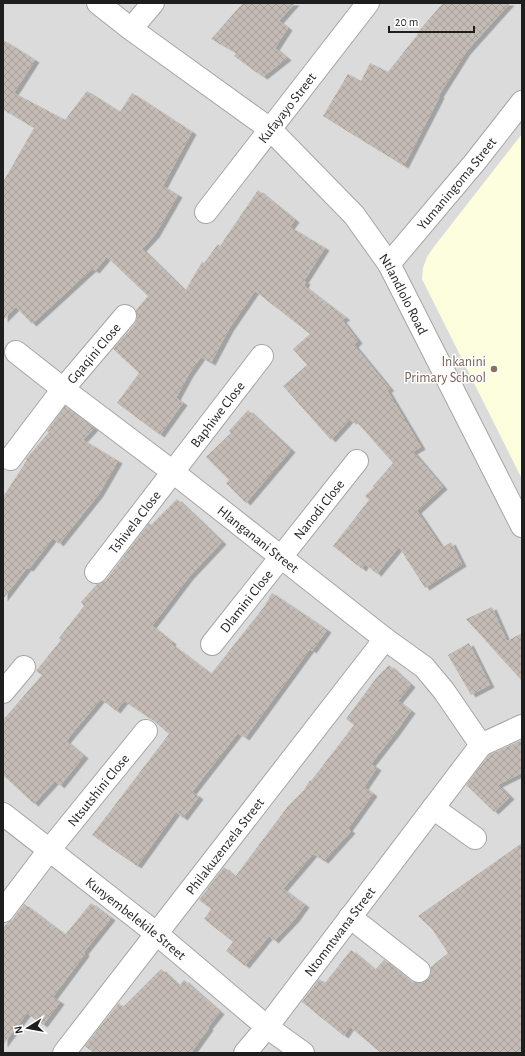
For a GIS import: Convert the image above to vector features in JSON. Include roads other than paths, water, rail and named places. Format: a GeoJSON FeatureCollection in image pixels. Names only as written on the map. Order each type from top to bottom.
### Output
{"type":"FeatureCollection","features":[{"type":"Feature","properties":{"kind":"street","name":"Ntlandlolo Road"},"geometry":{"type":"LineString","coordinates":[[98,3],[131,29],[270,129],[354,215],[389,264],[522,526]]}},
{"type":"Feature","properties":{"kind":"street"},"geometry":{"type":"LineString","coordinates":[[131,29],[153,3]]}},
{"type":"Feature","properties":{"kind":"street","name":"Kufayayo Street"},"geometry":{"type":"LineString","coordinates":[[206,212],[368,3]]}},
{"type":"Feature","properties":{"kind":"street","name":"Yumaningoma Street"},"geometry":{"type":"LineString","coordinates":[[389,264],[475,162],[522,102]]}},
{"type":"Feature","properties":{"kind":"street","name":"Gqaqini Close"},"geometry":{"type":"LineString","coordinates":[[10,459],[63,389],[125,316]]}},
{"type":"Feature","properties":{"kind":"street","name":"Hlanganani Street"},"geometry":{"type":"LineString","coordinates":[[16,352],[385,639],[424,667],[444,691],[481,745]]}},
{"type":"Feature","properties":{"kind":"street","name":"Baphiwe Close"},"geometry":{"type":"LineString","coordinates":[[172,472],[262,356]]}},
{"type":"Feature","properties":{"kind":"street","name":"Nanodi Close"},"geometry":{"type":"LineString","coordinates":[[281,558],[357,461]]}},
{"type":"Feature","properties":{"kind":"street","name":"Tshivela Close"},"geometry":{"type":"LineString","coordinates":[[96,572],[172,472]]}},
{"type":"Feature","properties":{"kind":"street","name":"Dlamini Close"},"geometry":{"type":"LineString","coordinates":[[212,644],[281,558]]}},
{"type":"Feature","properties":{"kind":"street","name":"Philakuzenzela Street"},"geometry":{"type":"LineString","coordinates":[[64,1053],[385,639]]}},
{"type":"Feature","properties":{"kind":"street"},"geometry":{"type":"LineString","coordinates":[[3,692],[24,667]]}},
{"type":"Feature","properties":{"kind":"street","name":"Ntomntwana Street"},"geometry":{"type":"LineString","coordinates":[[245,1053],[481,745],[522,726]]}},
{"type":"Feature","properties":{"kind":"street","name":"Ntsutshini Close"},"geometry":{"type":"LineString","coordinates":[[3,911],[50,849],[146,731]]}},
{"type":"Feature","properties":{"kind":"street"},"geometry":{"type":"LineString","coordinates":[[433,808],[475,838]]}},
{"type":"Feature","properties":{"kind":"street","name":"Kunyembelekile Street"},"geometry":{"type":"LineString","coordinates":[[3,814],[50,849],[157,934],[267,1026],[303,1053]]}},
{"type":"Feature","properties":{"kind":"street"},"geometry":{"type":"LineString","coordinates":[[350,917],[419,971]]}},
{"type":"Feature","properties":{"kind":"place","name":"Inkanini Primary School"},"geometry":{"type":"Point","coordinates":[494,369]}}]}
